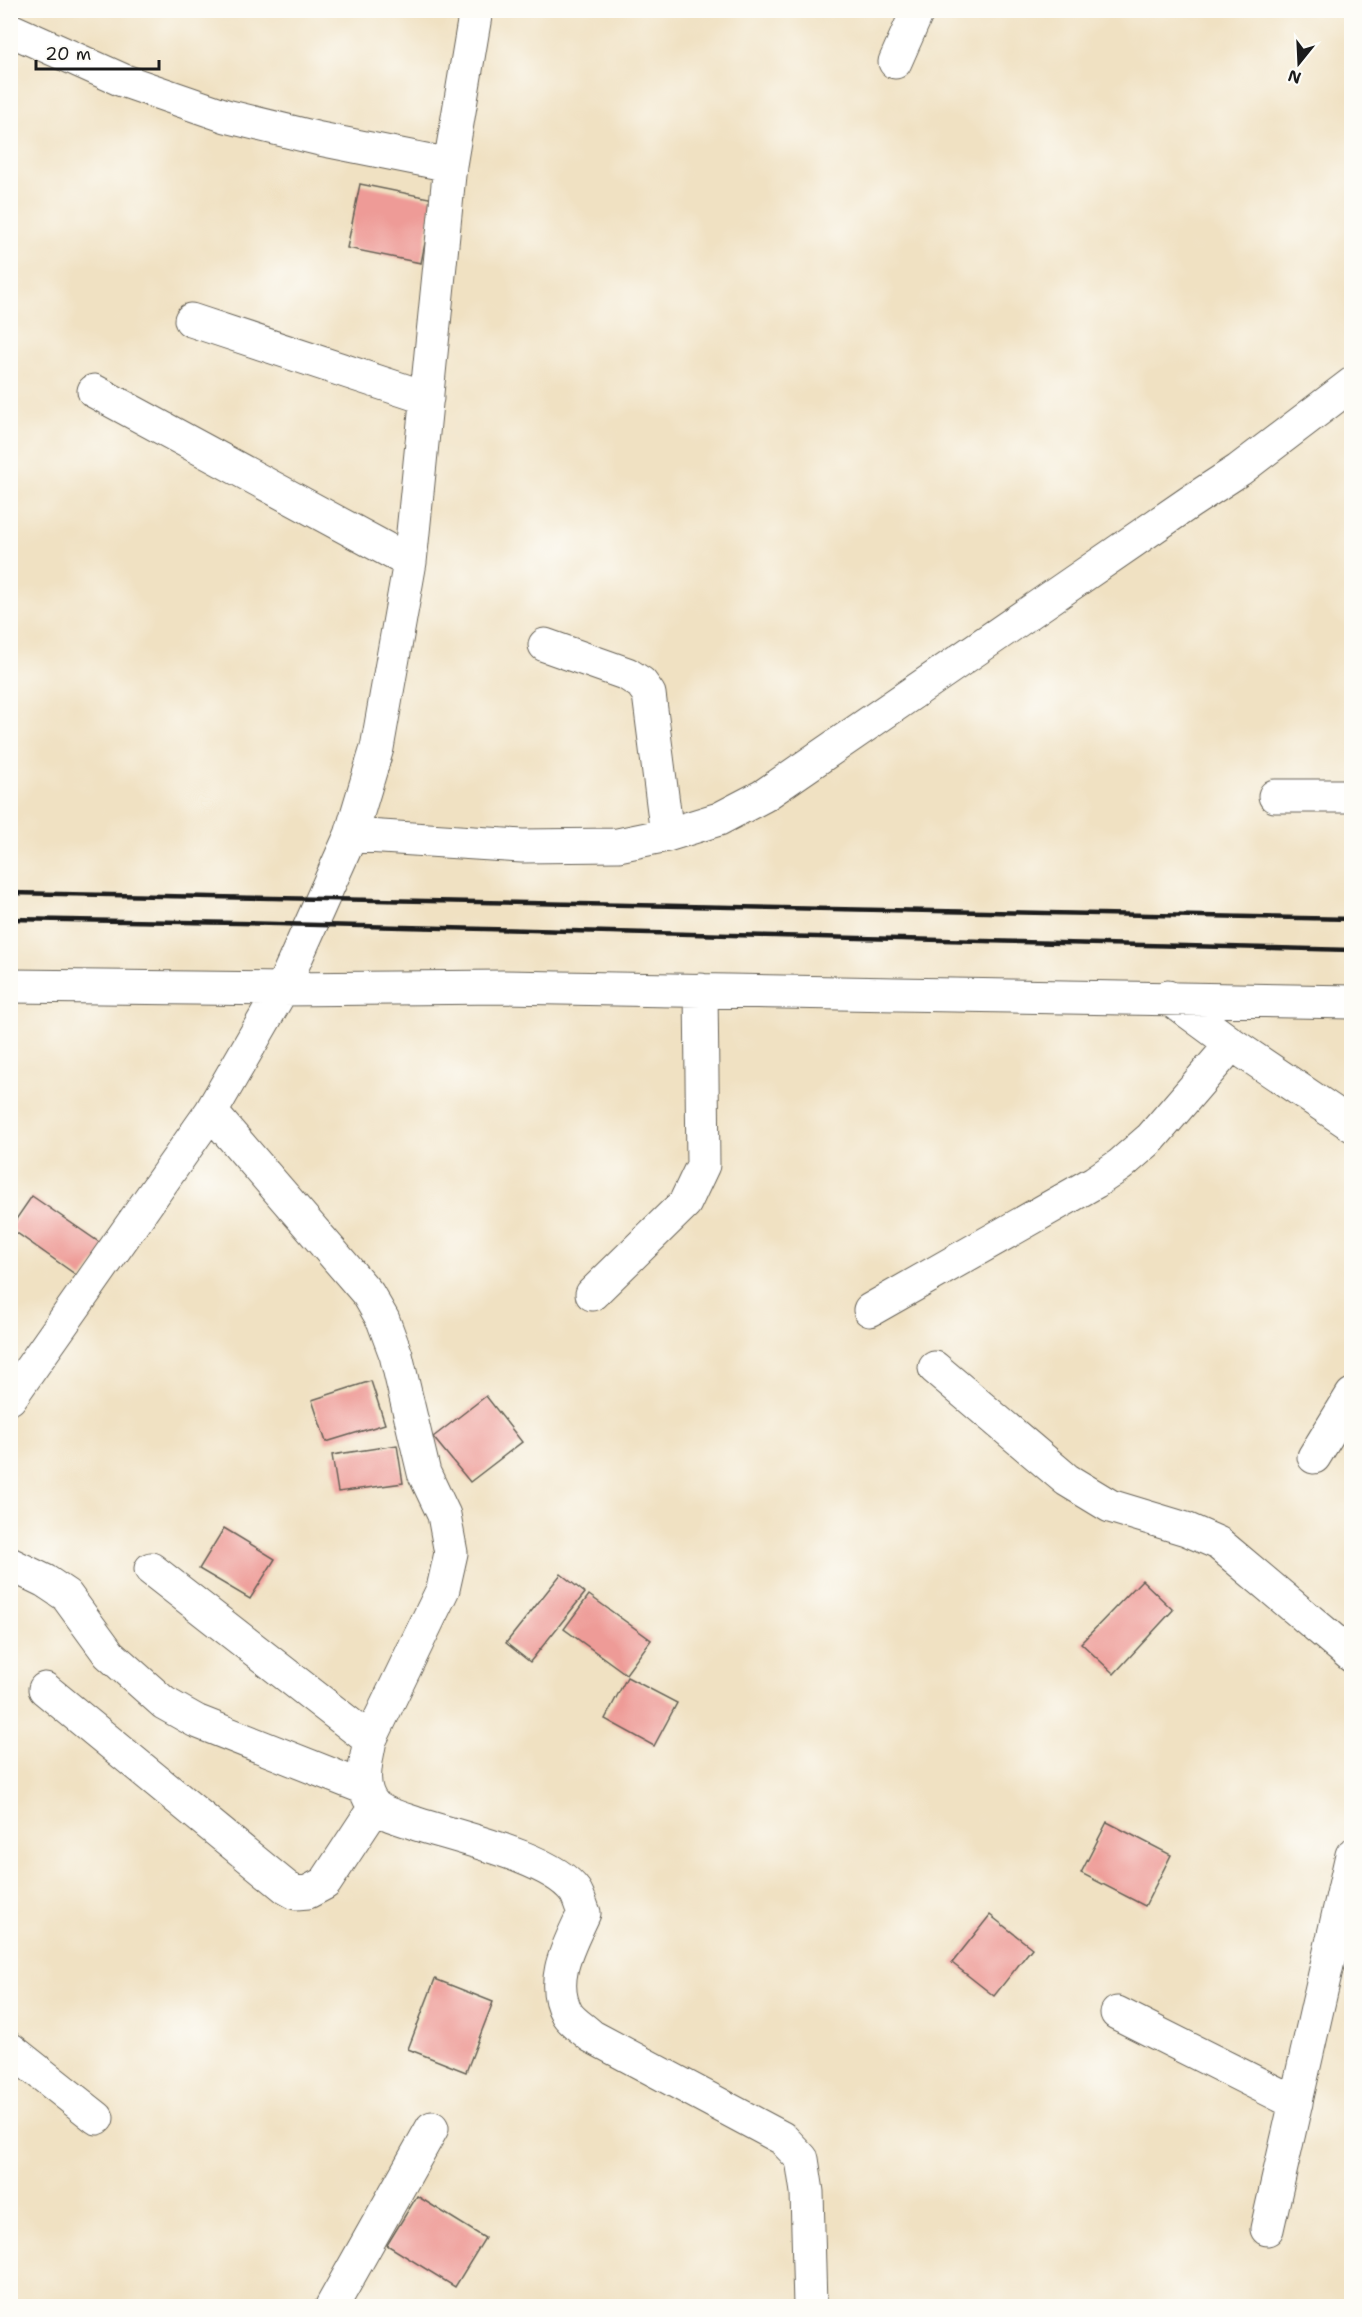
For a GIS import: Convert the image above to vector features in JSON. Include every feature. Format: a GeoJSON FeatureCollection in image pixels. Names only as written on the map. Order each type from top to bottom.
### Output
{"type":"FeatureCollection","features":[{"type":"Feature","properties":{"kind":"street"},"geometry":{"type":"LineString","coordinates":[[10,1398],[212,1112],[282,989],[351,835],[377,748],[410,562],[450,165],[476,10]]}},
{"type":"Feature","properties":{"kind":"street"},"geometry":{"type":"LineString","coordinates":[[895,62],[918,10]]}},
{"type":"Feature","properties":{"kind":"street"},"geometry":{"type":"LineString","coordinates":[[15,25],[122,80],[226,116],[320,139],[450,165]]}},
{"type":"Feature","properties":{"kind":"street"},"geometry":{"type":"LineString","coordinates":[[191,320],[427,398]]}},
{"type":"Feature","properties":{"kind":"street"},"geometry":{"type":"LineString","coordinates":[[351,835],[532,846],[618,845],[667,835],[719,819],[762,796],[1239,470],[1352,384]]}},
{"type":"Feature","properties":{"kind":"street"},"geometry":{"type":"LineString","coordinates":[[94,391],[410,562]]}},
{"type":"Feature","properties":{"kind":"street"},"geometry":{"type":"LineString","coordinates":[[544,645],[627,675],[641,683],[649,694],[667,835]]}},
{"type":"Feature","properties":{"kind":"street"},"geometry":{"type":"LineString","coordinates":[[1275,796],[1352,796]]}},
{"type":"Feature","properties":{"kind":"street"},"geometry":{"type":"LineString","coordinates":[[10,986],[282,989],[504,987],[1352,1002]]}},
{"type":"Feature","properties":{"kind":"street"},"geometry":{"type":"LineString","coordinates":[[592,1293],[686,1203],[703,1165],[701,990]]}},
{"type":"Feature","properties":{"kind":"street"},"geometry":{"type":"LineString","coordinates":[[1168,998],[1352,1125]]}},
{"type":"Feature","properties":{"kind":"street"},"geometry":{"type":"LineString","coordinates":[[870,1310],[1095,1182],[1120,1165],[1151,1138],[1232,1044]]}},
{"type":"Feature","properties":{"kind":"street"},"geometry":{"type":"LineString","coordinates":[[45,1689],[287,1888],[296,1893],[308,1892],[325,1883],[370,1797],[365,1767],[370,1740],[443,1589],[451,1552],[444,1515],[424,1473],[396,1355],[383,1320],[368,1294],[212,1112]]}},
{"type":"Feature","properties":{"kind":"street"},"geometry":{"type":"LineString","coordinates":[[935,1368],[1067,1480],[1110,1506],[1186,1529],[1218,1543],[1352,1656]]}},
{"type":"Feature","properties":{"kind":"street"},"geometry":{"type":"LineString","coordinates":[[1314,1457],[1352,1395]]}},
{"type":"Feature","properties":{"kind":"street"},"geometry":{"type":"LineString","coordinates":[[10,1564],[45,1581],[66,1595],[109,1654],[164,1703],[215,1729],[370,1797],[401,1818],[528,1860],[553,1872],[575,1892],[584,1913],[564,1956],[558,1987],[568,2015],[591,2036],[782,2138],[802,2159],[807,2192],[809,2294],[789,2307]]}},
{"type":"Feature","properties":{"kind":"street"},"geometry":{"type":"LineString","coordinates":[[151,1569],[370,1740]]}},
{"type":"Feature","properties":{"kind":"street"},"geometry":{"type":"LineString","coordinates":[[1267,2229],[1352,1855]]}},
{"type":"Feature","properties":{"kind":"street"},"geometry":{"type":"LineString","coordinates":[[1117,2013],[1296,2103]]}},
{"type":"Feature","properties":{"kind":"street"},"geometry":{"type":"LineString","coordinates":[[10,2049],[97,2118]]}},
{"type":"Feature","properties":{"kind":"street"},"geometry":{"type":"LineString","coordinates":[[332,2307],[432,2128]]}},
{"type":"Feature","properties":{"kind":"building"},"geometry":{"type":"Polygon","coordinates":[[[360,184],[434,199],[421,263],[347,248],[360,184]]]}},
{"type":"Feature","properties":{"kind":"building"},"geometry":{"type":"Polygon","coordinates":[[[32,1196],[106,1247],[82,1279],[10,1228],[32,1196]]]}},
{"type":"Feature","properties":{"kind":"building"},"geometry":{"type":"Polygon","coordinates":[[[371,1381],[385,1424],[326,1442],[312,1400],[371,1381]]]}},
{"type":"Feature","properties":{"kind":"building"},"geometry":{"type":"Polygon","coordinates":[[[486,1396],[522,1442],[470,1482],[433,1437],[486,1396]]]}},
{"type":"Feature","properties":{"kind":"building"},"geometry":{"type":"Polygon","coordinates":[[[397,1445],[403,1483],[338,1492],[332,1455],[397,1445]]]}},
{"type":"Feature","properties":{"kind":"building"},"geometry":{"type":"Polygon","coordinates":[[[224,1528],[275,1559],[250,1599],[199,1569],[224,1528]]]}},
{"type":"Feature","properties":{"kind":"building"},"geometry":{"type":"Polygon","coordinates":[[[561,1574],[585,1593],[530,1662],[506,1643],[561,1574]]]}},
{"type":"Feature","properties":{"kind":"building"},"geometry":{"type":"Polygon","coordinates":[[[1142,1580],[1173,1610],[1114,1674],[1081,1643],[1142,1580]]]}},
{"type":"Feature","properties":{"kind":"building"},"geometry":{"type":"Polygon","coordinates":[[[589,1595],[651,1640],[626,1674],[564,1629],[589,1595]]]}},
{"type":"Feature","properties":{"kind":"building"},"geometry":{"type":"Polygon","coordinates":[[[627,1677],[677,1703],[654,1746],[605,1719],[627,1677]]]}},
{"type":"Feature","properties":{"kind":"building"},"geometry":{"type":"Polygon","coordinates":[[[1107,1822],[1171,1855],[1145,1906],[1081,1873],[1107,1822]]]}},
{"type":"Feature","properties":{"kind":"building"},"geometry":{"type":"Polygon","coordinates":[[[990,1915],[1032,1948],[994,1996],[952,1963],[990,1915]]]}},
{"type":"Feature","properties":{"kind":"building"},"geometry":{"type":"Polygon","coordinates":[[[435,1979],[493,2002],[466,2072],[408,2049],[435,1979]]]}},
{"type":"Feature","properties":{"kind":"building"},"geometry":{"type":"Polygon","coordinates":[[[417,2196],[485,2238],[455,2287],[387,2245],[417,2196]]]}},
{"type":"Feature","properties":{"kind":"railway"},"geometry":{"type":"LineString","coordinates":[[10,893],[1352,919]]}},
{"type":"Feature","properties":{"kind":"railway"},"geometry":{"type":"LineString","coordinates":[[10,919],[1352,950]]}}]}
